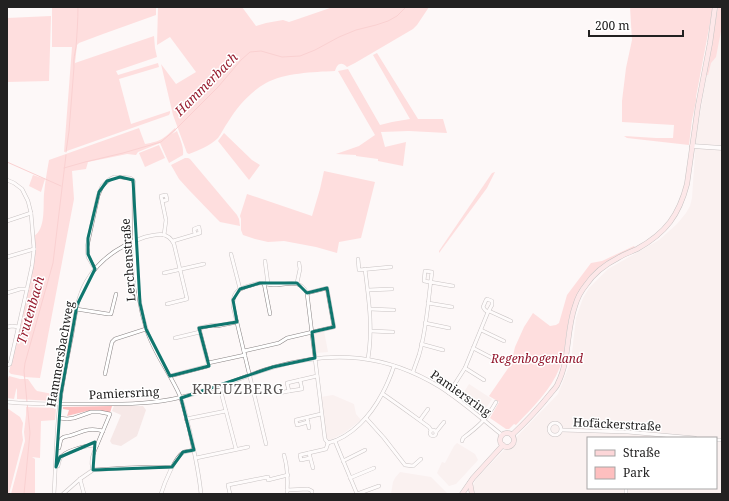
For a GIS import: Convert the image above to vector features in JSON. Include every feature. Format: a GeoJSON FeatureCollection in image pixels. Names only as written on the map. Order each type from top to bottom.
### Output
{"type":"FeatureCollection","features":[{"type":"Feature","properties":{"kind":"main road"},"geometry":{"type":"LineString","coordinates":[[512,435],[558,384],[566,359],[571,322],[575,307],[586,285],[597,272],[608,264],[637,249],[652,239],[668,225],[677,212],[684,196],[687,184],[698,106],[715,7]]}},
{"type":"Feature","properties":{"kind":"main road"},"geometry":{"type":"LineString","coordinates":[[508,433],[512,435],[514,440],[512,444],[509,447],[503,445],[500,441],[502,435],[508,433]]}},
{"type":"Feature","properties":{"kind":"main road"},"geometry":{"type":"LineString","coordinates":[[464,493],[473,478],[503,445]]}},
{"type":"Feature","properties":{"kind":"main road"},"geometry":{"type":"LineString","coordinates":[[470,483],[472,494]]}},
{"type":"Feature","properties":{"kind":"street"},"geometry":{"type":"LineString","coordinates":[[692,146],[722,148]]}},
{"type":"Feature","properties":{"kind":"street","name":"Lerchenstraße"},"geometry":{"type":"LineString","coordinates":[[95,269],[88,257],[87,247],[100,189],[107,181],[114,178],[130,178],[133,180],[134,241],[140,303],[146,328],[156,351],[181,398],[196,458],[202,494]]}},
{"type":"Feature","properties":{"kind":"street"},"geometry":{"type":"LineString","coordinates":[[7,180],[22,189],[28,202],[31,213],[34,249],[32,266],[19,327],[9,364]]}},
{"type":"Feature","properties":{"kind":"street"},"geometry":{"type":"LineString","coordinates":[[162,201],[166,220],[164,235],[173,241],[187,299],[167,304]]}},
{"type":"Feature","properties":{"kind":"street"},"geometry":{"type":"LineString","coordinates":[[7,221],[31,213]]}},
{"type":"Feature","properties":{"kind":"street"},"geometry":{"type":"LineString","coordinates":[[173,241],[195,234]]}},
{"type":"Feature","properties":{"kind":"street","name":"Hammersbachweg"},"geometry":{"type":"LineString","coordinates":[[54,494],[60,404],[76,309],[82,290],[86,281],[95,269],[105,258],[120,247],[152,235],[164,235]]}},
{"type":"Feature","properties":{"kind":"street"},"geometry":{"type":"LineString","coordinates":[[7,257],[34,249]]}},
{"type":"Feature","properties":{"kind":"street"},"geometry":{"type":"LineString","coordinates":[[231,254],[240,289]]}},
{"type":"Feature","properties":{"kind":"street"},"geometry":{"type":"LineString","coordinates":[[358,259],[359,270],[390,267]]}},
{"type":"Feature","properties":{"kind":"street"},"geometry":{"type":"LineString","coordinates":[[265,261],[268,284]]}},
{"type":"Feature","properties":{"kind":"street"},"geometry":{"type":"LineString","coordinates":[[297,284],[300,269],[299,263]]}},
{"type":"Feature","properties":{"kind":"street"},"geometry":{"type":"LineString","coordinates":[[164,273],[204,264]]}},
{"type":"Feature","properties":{"kind":"street"},"geometry":{"type":"LineString","coordinates":[[365,269],[371,330],[368,359]]}},
{"type":"Feature","properties":{"kind":"street"},"geometry":{"type":"LineString","coordinates":[[413,372],[419,354],[425,323],[428,303],[428,282],[453,286]]}},
{"type":"Feature","properties":{"kind":"street"},"geometry":{"type":"LineString","coordinates":[[266,444],[232,300],[240,289],[260,283],[274,285],[292,283],[305,288],[307,293],[325,438],[328,443],[326,449],[300,455],[301,460],[310,458]]}},
{"type":"Feature","properties":{"kind":"street"},"geometry":{"type":"LineString","coordinates":[[264,283],[270,314]]}},
{"type":"Feature","properties":{"kind":"street"},"geometry":{"type":"LineString","coordinates":[[170,376],[208,366],[208,363],[279,343],[287,338],[334,327],[327,288],[307,293]]}},
{"type":"Feature","properties":{"kind":"street"},"geometry":{"type":"LineString","coordinates":[[7,293],[20,289],[27,289]]}},
{"type":"Feature","properties":{"kind":"street"},"geometry":{"type":"LineString","coordinates":[[368,290],[392,289]]}},
{"type":"Feature","properties":{"kind":"street"},"geometry":{"type":"LineString","coordinates":[[76,309],[111,314],[116,294]]}},
{"type":"Feature","properties":{"kind":"street"},"geometry":{"type":"LineString","coordinates":[[428,303],[452,307]]}},
{"type":"Feature","properties":{"kind":"street"},"geometry":{"type":"LineString","coordinates":[[370,309],[394,310]]}},
{"type":"Feature","properties":{"kind":"street"},"geometry":{"type":"LineString","coordinates":[[449,393],[465,368],[481,330],[487,310],[511,320]]}},
{"type":"Feature","properties":{"kind":"street"},"geometry":{"type":"LineString","coordinates":[[208,363],[199,328],[237,322]]}},
{"type":"Feature","properties":{"kind":"street"},"geometry":{"type":"LineString","coordinates":[[425,323],[449,328]]}},
{"type":"Feature","properties":{"kind":"street"},"geometry":{"type":"LineString","coordinates":[[7,327],[19,327]]}},
{"type":"Feature","properties":{"kind":"street"},"geometry":{"type":"LineString","coordinates":[[105,374],[112,342],[115,339],[146,328]]}},
{"type":"Feature","properties":{"kind":"street"},"geometry":{"type":"LineString","coordinates":[[371,330],[393,332]]}},
{"type":"Feature","properties":{"kind":"street"},"geometry":{"type":"LineString","coordinates":[[481,330],[504,341]]}},
{"type":"Feature","properties":{"kind":"street"},"geometry":{"type":"LineString","coordinates":[[175,338],[200,332]]}},
{"type":"Feature","properties":{"kind":"street"},"geometry":{"type":"LineString","coordinates":[[421,344],[443,350]]}},
{"type":"Feature","properties":{"kind":"street"},"geometry":{"type":"LineString","coordinates":[[473,348],[496,360]]}},
{"type":"Feature","properties":{"kind":"street","name":"Pamiersring"},"geometry":{"type":"LineString","coordinates":[[7,402],[32,404],[146,404],[181,398],[273,367],[315,358],[344,357],[368,359],[413,372],[449,393],[502,435]]}},
{"type":"Feature","properties":{"kind":"street"},"geometry":{"type":"LineString","coordinates":[[328,443],[335,441],[354,429],[366,418],[382,394],[394,366]]}},
{"type":"Feature","properties":{"kind":"street"},"geometry":{"type":"LineString","coordinates":[[465,368],[484,380]]}},
{"type":"Feature","properties":{"kind":"street"},"geometry":{"type":"LineString","coordinates":[[289,391],[287,383],[317,376]]}},
{"type":"Feature","properties":{"kind":"street"},"geometry":{"type":"LineString","coordinates":[[279,393],[302,389],[300,380]]}},
{"type":"Feature","properties":{"kind":"street"},"geometry":{"type":"LineString","coordinates":[[221,392],[236,449]]}},
{"type":"Feature","properties":{"kind":"street"},"geometry":{"type":"LineString","coordinates":[[382,394],[420,420],[431,430],[436,432]]}},
{"type":"Feature","properties":{"kind":"street"},"geometry":{"type":"LineString","coordinates":[[462,441],[463,438],[484,421],[496,402]]}},
{"type":"Feature","properties":{"kind":"street"},"geometry":{"type":"LineString","coordinates":[[420,420],[428,409]]}},
{"type":"Feature","properties":{"kind":"street"},"geometry":{"type":"LineString","coordinates":[[186,419],[226,410]]}},
{"type":"Feature","properties":{"kind":"street","name":"Hammersbachweg"},"geometry":{"type":"LineString","coordinates":[[59,418],[74,418],[91,412],[110,414],[92,456],[91,463],[93,470]]}},
{"type":"Feature","properties":{"kind":"street"},"geometry":{"type":"LineString","coordinates":[[308,422],[297,425],[296,420],[322,414]]}},
{"type":"Feature","properties":{"kind":"street"},"geometry":{"type":"LineString","coordinates":[[307,418],[309,428]]}},
{"type":"Feature","properties":{"kind":"street"},"geometry":{"type":"LineString","coordinates":[[366,418],[405,465],[413,466],[421,459]]}},
{"type":"Feature","properties":{"kind":"street"},"geometry":{"type":"LineString","coordinates":[[431,430],[430,434],[435,436],[436,432],[444,422]]}},
{"type":"Feature","properties":{"kind":"street","name":"Hofäckerstraße"},"geometry":{"type":"LineString","coordinates":[[562,430],[559,424],[556,423],[550,425],[549,429],[550,433],[555,436],[562,430],[628,432],[684,437]]}},
{"type":"Feature","properties":{"kind":"street"},"geometry":{"type":"LineString","coordinates":[[57,448],[59,448],[61,439],[64,437],[87,429],[103,431]]}},
{"type":"Feature","properties":{"kind":"street"},"geometry":{"type":"LineString","coordinates":[[628,432],[628,437]]}},
{"type":"Feature","properties":{"kind":"street"},"geometry":{"type":"LineString","coordinates":[[335,441],[357,494],[379,486]]}},
{"type":"Feature","properties":{"kind":"street"},"geometry":{"type":"LineString","coordinates":[[56,467],[58,466],[62,456],[82,447],[97,445]]}},
{"type":"Feature","properties":{"kind":"street"},"geometry":{"type":"LineString","coordinates":[[196,458],[248,446]]}},
{"type":"Feature","properties":{"kind":"street"},"geometry":{"type":"LineString","coordinates":[[161,494],[177,459],[183,452],[194,450]]}},
{"type":"Feature","properties":{"kind":"street"},"geometry":{"type":"LineString","coordinates":[[343,460],[365,450]]}},
{"type":"Feature","properties":{"kind":"street"},"geometry":{"type":"LineString","coordinates":[[309,453],[312,468]]}},
{"type":"Feature","properties":{"kind":"street"},"geometry":{"type":"LineString","coordinates":[[284,455],[288,475],[287,494]]}},
{"type":"Feature","properties":{"kind":"street"},"geometry":{"type":"LineString","coordinates":[[63,494],[93,470],[153,466],[172,468]]}},
{"type":"Feature","properties":{"kind":"street"},"geometry":{"type":"LineString","coordinates":[[350,478],[374,468]]}},
{"type":"Feature","properties":{"kind":"street"},"geometry":{"type":"LineString","coordinates":[[230,494],[228,485],[268,477],[268,480],[288,475]]}},
{"type":"Feature","properties":{"kind":"street"},"geometry":{"type":"LineString","coordinates":[[80,479],[84,494]]}},
{"type":"Feature","properties":{"kind":"street"},"geometry":{"type":"LineString","coordinates":[[287,490],[308,490],[312,491],[312,494]]}},
{"type":"Feature","properties":{"kind":"highlighted area"},"geometry":{"type":"Polygon","coordinates":[[[120,177],[133,180],[140,303],[146,329],[170,376],[209,366],[199,328],[237,322],[233,300],[240,289],[260,283],[297,283],[307,293],[327,288],[334,327],[312,332],[315,358],[273,367],[181,398],[194,450],[183,452],[172,467],[93,470],[95,442],[60,457],[56,467],[61,394],[77,305],[95,269],[88,254],[88,238],[99,192],[107,181],[120,177]]]}},
{"type":"Feature","properties":{"kind":"shaded area"},"geometry":{"type":"Polygon","coordinates":[[[718,8],[722,9],[722,494],[469,494],[476,479],[558,394],[571,361],[576,318],[583,298],[589,288],[608,269],[659,240],[677,224],[686,213],[692,198],[696,138],[718,8]]]}},
{"type":"Feature","properties":{"kind":"shaded area"},"geometry":{"type":"Polygon","coordinates":[[[324,331],[328,352],[316,353],[314,333],[324,331]]]}},
{"type":"Feature","properties":{"kind":"shaded area"},"geometry":{"type":"Polygon","coordinates":[[[469,384],[492,399],[483,413],[461,397],[469,384]]]}},
{"type":"Feature","properties":{"kind":"shaded area"},"geometry":{"type":"Polygon","coordinates":[[[333,395],[354,404],[356,414],[361,420],[344,433],[329,440],[326,437],[321,397],[333,395]]]}},
{"type":"Feature","properties":{"kind":"shaded area"},"geometry":{"type":"Polygon","coordinates":[[[114,406],[143,406],[146,410],[137,436],[121,446],[112,444],[110,441],[121,415],[112,411],[114,406]]]}},
{"type":"Feature","properties":{"kind":"shaded area"},"geometry":{"type":"Polygon","coordinates":[[[457,443],[475,454],[478,460],[456,484],[449,486],[437,473],[442,462],[445,463],[457,443]]]}},
{"type":"Feature","properties":{"kind":"shaded area"},"geometry":{"type":"Polygon","coordinates":[[[400,472],[431,477],[448,494],[391,494],[393,482],[400,472]]]}},
{"type":"Feature","properties":{"kind":"green space"},"geometry":{"type":"Polygon","coordinates":[[[52,7],[156,7],[156,15],[79,43],[77,45],[75,63],[154,36],[157,57],[116,71],[118,75],[158,63],[159,67],[119,79],[131,124],[170,111],[169,115],[64,152],[72,47],[52,47],[52,7]]]}},
{"type":"Feature","properties":{"kind":"green space"},"geometry":{"type":"Polygon","coordinates":[[[158,7],[242,7],[256,26],[283,20],[289,22],[333,7],[429,7],[413,29],[347,67],[340,64],[335,71],[290,75],[266,83],[249,95],[240,105],[215,141],[208,146],[189,154],[187,153],[173,115],[161,64],[176,84],[196,72],[170,37],[157,45],[158,7]]]}},
{"type":"Feature","properties":{"kind":"green space"},"geometry":{"type":"Polygon","coordinates":[[[630,7],[713,7],[692,120],[689,145],[627,138],[624,136],[673,138],[674,125],[622,122],[622,101],[626,68],[632,40],[630,7]]]}},
{"type":"Feature","properties":{"kind":"green space"},"geometry":{"type":"Polygon","coordinates":[[[718,7],[722,7],[722,26],[716,57],[711,63],[708,75],[706,75],[718,7]]]}},
{"type":"Feature","properties":{"kind":"green space"},"geometry":{"type":"Polygon","coordinates":[[[51,16],[49,81],[7,82],[7,18],[51,16]]]}},
{"type":"Feature","properties":{"kind":"green space"},"geometry":{"type":"Polygon","coordinates":[[[377,53],[418,119],[443,119],[447,133],[409,131],[381,132],[385,147],[406,142],[403,166],[356,155],[336,154],[359,146],[375,135],[338,71],[348,69],[380,125],[410,119],[373,55],[377,53]]]}},
{"type":"Feature","properties":{"kind":"green space"},"geometry":{"type":"Polygon","coordinates":[[[139,128],[145,144],[162,139],[175,128],[176,130],[172,134],[177,131],[182,146],[183,155],[169,163],[160,143],[138,152],[136,155],[127,154],[88,162],[86,169],[72,171],[74,199],[40,378],[11,374],[9,372],[33,266],[34,236],[38,233],[42,223],[44,211],[44,190],[49,160],[139,128]]]}},
{"type":"Feature","properties":{"kind":"green space"},"geometry":{"type":"Polygon","coordinates":[[[224,133],[252,160],[260,165],[249,180],[218,141],[224,133]]]}},
{"type":"Feature","properties":{"kind":"green space"},"geometry":{"type":"Polygon","coordinates":[[[159,145],[165,158],[145,167],[139,153],[159,145]]]}},
{"type":"Feature","properties":{"kind":"green space"},"geometry":{"type":"Polygon","coordinates":[[[185,158],[190,159],[237,215],[240,226],[220,222],[179,179],[171,165],[185,158]]]}},
{"type":"Feature","properties":{"kind":"green space"},"geometry":{"type":"Polygon","coordinates":[[[324,171],[375,182],[361,238],[339,242],[337,253],[316,247],[284,241],[268,242],[243,235],[240,216],[247,194],[312,216],[324,171]]]}},
{"type":"Feature","properties":{"kind":"green space"},"geometry":{"type":"Polygon","coordinates":[[[495,172],[487,188],[439,253],[492,173],[495,172]]]}},
{"type":"Feature","properties":{"kind":"green space"},"geometry":{"type":"Polygon","coordinates":[[[33,175],[45,179],[41,192],[29,186],[33,175]]]}},
{"type":"Feature","properties":{"kind":"green space","name":"Regenbogenland"},"geometry":{"type":"Polygon","coordinates":[[[634,246],[635,247],[632,250],[613,258],[592,274],[576,297],[570,315],[560,367],[552,383],[541,398],[516,425],[514,424],[509,429],[506,429],[490,418],[499,402],[489,396],[511,364],[515,347],[524,327],[533,313],[550,326],[556,325],[559,323],[567,295],[591,263],[602,261],[634,246]]]}},
{"type":"Feature","properties":{"kind":"green space"},"geometry":{"type":"Polygon","coordinates":[[[9,376],[20,379],[28,379],[37,391],[58,395],[56,400],[17,399],[17,388],[14,399],[7,398],[7,381],[9,376]]]}},
{"type":"Feature","properties":{"kind":"green space"},"geometry":{"type":"Polygon","coordinates":[[[112,406],[110,413],[87,411],[67,416],[69,410],[63,409],[63,407],[112,406]]]}},
{"type":"Feature","properties":{"kind":"green space"},"geometry":{"type":"Polygon","coordinates":[[[26,407],[54,408],[56,409],[55,420],[41,421],[40,458],[32,457],[35,459],[35,494],[11,494],[25,441],[24,432],[26,407]]]}},
{"type":"Feature","properties":{"kind":"green space"},"geometry":{"type":"Polygon","coordinates":[[[7,408],[20,417],[23,423],[23,440],[9,494],[7,494],[7,408]]]}},
{"type":"Feature","properties":{"kind":"waterway","name":"Trutenbach"},"geometry":{"type":"LineString","coordinates":[[66,152],[76,47],[78,7]]}},
{"type":"Feature","properties":{"kind":"waterway","name":"Hammerbach"},"geometry":{"type":"LineString","coordinates":[[64,168],[161,142],[218,87],[241,60],[250,52],[261,51],[282,57],[300,56],[356,30],[388,21],[397,16],[406,7]]}},
{"type":"Feature","properties":{"kind":"waterway","name":"Trutenbach"},"geometry":{"type":"LineString","coordinates":[[24,494],[30,433],[24,371],[53,263],[66,155]]}},
{"type":"Feature","properties":{"kind":"waterway"},"geometry":{"type":"LineString","coordinates":[[7,162],[61,186]]}},
{"type":"Feature","properties":{"kind":"district","name":"KREUZBERG"},"geometry":{"type":"Point","coordinates":[238,388]}}]}
